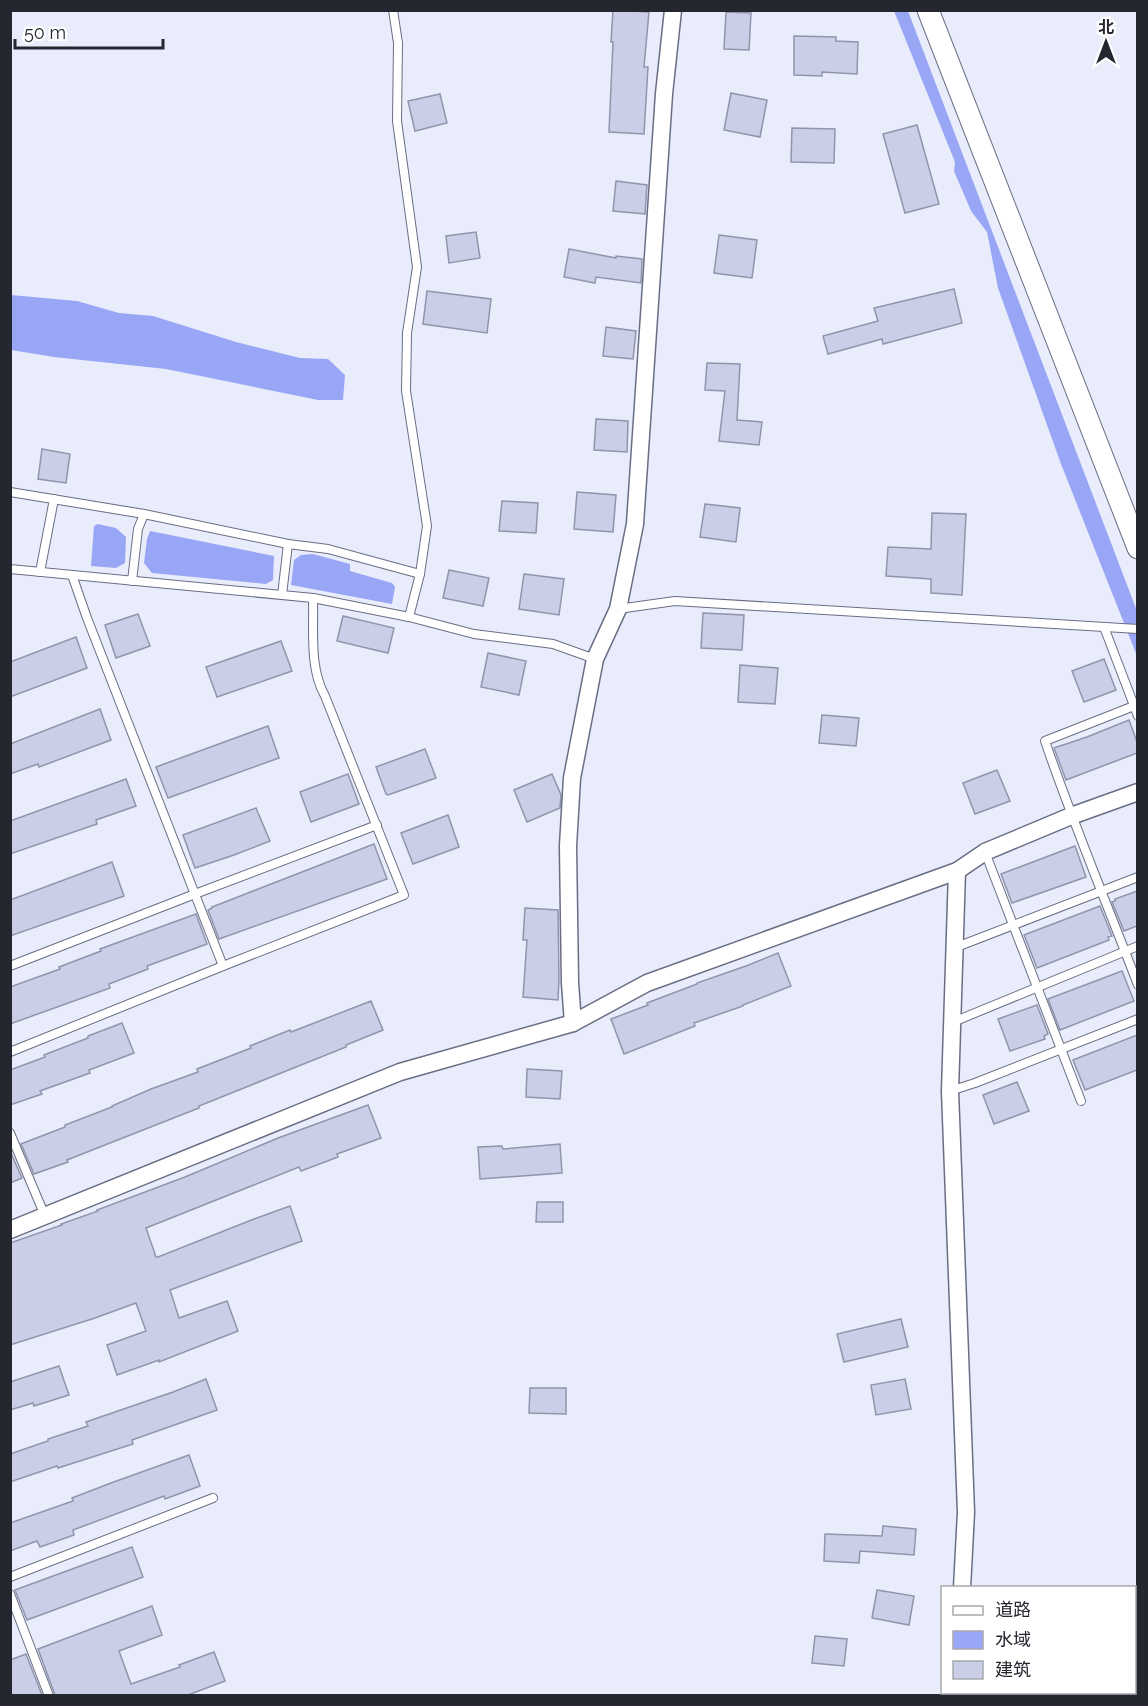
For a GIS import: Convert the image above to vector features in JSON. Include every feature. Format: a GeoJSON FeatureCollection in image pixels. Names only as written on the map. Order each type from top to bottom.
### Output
{"type":"FeatureCollection","features":[{"type":"Feature","properties":{"kind":"street"},"geometry":{"type":"LineString","coordinates":[[573,1023],[567,846],[572,778],[595,658],[618,609],[635,524],[664,94],[674,10]]}},
{"type":"Feature","properties":{"kind":"street"},"geometry":{"type":"LineString","coordinates":[[928,10],[1137,548]]}},
{"type":"Feature","properties":{"kind":"street"},"geometry":{"type":"LineString","coordinates":[[10,1230],[400,1072],[573,1023],[647,983],[957,871],[985,852],[1071,816],[1137,792]]}},
{"type":"Feature","properties":{"kind":"street"},"geometry":{"type":"LineString","coordinates":[[957,871],[950,1091],[966,1512],[962,1586]]}},
{"type":"Feature","properties":{"kind":"lane"},"geometry":{"type":"LineString","coordinates":[[393,10],[398,43],[397,121],[417,267],[407,333],[406,391],[427,526],[420,574],[409,617]]}},
{"type":"Feature","properties":{"kind":"lane"},"geometry":{"type":"LineString","coordinates":[[10,492],[144,514],[328,549],[420,574]]}},
{"type":"Feature","properties":{"kind":"lane"},"geometry":{"type":"LineString","coordinates":[[40,572],[54,499]]}},
{"type":"Feature","properties":{"kind":"lane"},"geometry":{"type":"LineString","coordinates":[[132,580],[138,529],[144,514]]}},
{"type":"Feature","properties":{"kind":"lane"},"geometry":{"type":"LineString","coordinates":[[282,595],[288,543]]}},
{"type":"Feature","properties":{"kind":"lane"},"geometry":{"type":"LineString","coordinates":[[10,569],[313,598],[409,617],[474,634],[553,644],[595,658]]}},
{"type":"Feature","properties":{"kind":"lane"},"geometry":{"type":"LineString","coordinates":[[72,575],[223,966]]}},
{"type":"Feature","properties":{"kind":"lane"},"geometry":{"type":"LineString","coordinates":[[10,1052],[404,895],[319,684],[314,660],[313,598]]}},
{"type":"Feature","properties":{"kind":"lane"},"geometry":{"type":"LineString","coordinates":[[618,609],[675,601],[1137,629]]}},
{"type":"Feature","properties":{"kind":"lane"},"geometry":{"type":"LineString","coordinates":[[1104,627],[1137,716]]}},
{"type":"Feature","properties":{"kind":"lane"},"geometry":{"type":"LineString","coordinates":[[1134,706],[1045,741],[1071,816],[1137,985]]}},
{"type":"Feature","properties":{"kind":"lane"},"geometry":{"type":"LineString","coordinates":[[10,966],[377,825]]}},
{"type":"Feature","properties":{"kind":"lane"},"geometry":{"type":"LineString","coordinates":[[985,852],[1081,1101]]}},
{"type":"Feature","properties":{"kind":"lane"},"geometry":{"type":"LineString","coordinates":[[954,948],[1137,877]]}},
{"type":"Feature","properties":{"kind":"lane"},"geometry":{"type":"LineString","coordinates":[[953,1022],[1137,946]]}},
{"type":"Feature","properties":{"kind":"lane"},"geometry":{"type":"LineString","coordinates":[[950,1091],[1137,1018]]}},
{"type":"Feature","properties":{"kind":"lane"},"geometry":{"type":"LineString","coordinates":[[10,1133],[45,1216]]}},
{"type":"Feature","properties":{"kind":"lane"},"geometry":{"type":"LineString","coordinates":[[10,1577],[213,1498]]}},
{"type":"Feature","properties":{"kind":"lane"},"geometry":{"type":"LineString","coordinates":[[10,1594],[50,1695]]}},
{"type":"Feature","properties":{"kind":"water"},"geometry":{"type":"Polygon","coordinates":[[[894,11],[908,11],[1137,611],[1137,656],[1061,464],[998,288],[987,232],[971,211],[954,171],[955,162],[894,11]]]}},
{"type":"Feature","properties":{"kind":"water"},"geometry":{"type":"Polygon","coordinates":[[[11,295],[77,301],[119,313],[153,316],[236,342],[300,358],[328,359],[345,375],[343,400],[318,400],[166,369],[11,350],[11,295]]]}},
{"type":"Feature","properties":{"kind":"water"},"geometry":{"type":"Polygon","coordinates":[[[98,524],[116,528],[126,537],[125,563],[116,568],[91,566],[94,526],[98,524]]]}},
{"type":"Feature","properties":{"kind":"water"},"geometry":{"type":"Polygon","coordinates":[[[150,531],[274,556],[273,580],[266,584],[152,573],[144,563],[150,531]]]}},
{"type":"Feature","properties":{"kind":"water"},"geometry":{"type":"Polygon","coordinates":[[[313,554],[350,564],[350,571],[392,583],[395,587],[392,604],[291,585],[294,560],[301,555],[313,554]]]}},
{"type":"Feature","properties":{"kind":"building"},"geometry":{"type":"Polygon","coordinates":[[[613,10],[649,12],[644,67],[648,67],[644,134],[609,132],[613,10]]]}},
{"type":"Feature","properties":{"kind":"building"},"geometry":{"type":"Polygon","coordinates":[[[726,12],[751,13],[749,50],[724,49],[726,12]]]}},
{"type":"Feature","properties":{"kind":"building"},"geometry":{"type":"Polygon","coordinates":[[[794,36],[836,37],[836,41],[858,42],[857,74],[822,72],[822,76],[794,75],[794,36]]]}},
{"type":"Feature","properties":{"kind":"building"},"geometry":{"type":"Polygon","coordinates":[[[731,93],[767,100],[760,137],[724,130],[731,93]]]}},
{"type":"Feature","properties":{"kind":"building"},"geometry":{"type":"Polygon","coordinates":[[[440,94],[447,123],[415,131],[408,101],[440,94]]]}},
{"type":"Feature","properties":{"kind":"building"},"geometry":{"type":"Polygon","coordinates":[[[917,125],[939,204],[905,213],[883,134],[917,125]]]}},
{"type":"Feature","properties":{"kind":"building"},"geometry":{"type":"Polygon","coordinates":[[[792,128],[835,129],[834,163],[791,162],[792,128]]]}},
{"type":"Feature","properties":{"kind":"building"},"geometry":{"type":"Polygon","coordinates":[[[616,181],[647,185],[645,214],[613,211],[616,181]]]}},
{"type":"Feature","properties":{"kind":"building"},"geometry":{"type":"Polygon","coordinates":[[[476,232],[480,258],[449,263],[446,236],[476,232]]]}},
{"type":"Feature","properties":{"kind":"building"},"geometry":{"type":"Polygon","coordinates":[[[719,235],[757,240],[752,278],[714,273],[719,235]]]}},
{"type":"Feature","properties":{"kind":"building"},"geometry":{"type":"Polygon","coordinates":[[[569,249],[616,258],[616,256],[642,259],[641,283],[596,277],[595,283],[564,277],[569,249]]]}},
{"type":"Feature","properties":{"kind":"building"},"geometry":{"type":"Polygon","coordinates":[[[954,289],[962,323],[883,344],[882,339],[828,354],[823,336],[878,321],[874,308],[954,289]]]}},
{"type":"Feature","properties":{"kind":"building"},"geometry":{"type":"Polygon","coordinates":[[[427,291],[491,299],[487,333],[423,324],[427,291]]]}},
{"type":"Feature","properties":{"kind":"building"},"geometry":{"type":"Polygon","coordinates":[[[606,327],[636,331],[633,359],[603,356],[606,327]]]}},
{"type":"Feature","properties":{"kind":"building"},"geometry":{"type":"Polygon","coordinates":[[[707,363],[740,364],[737,420],[762,422],[759,445],[719,441],[725,391],[705,390],[707,363]]]}},
{"type":"Feature","properties":{"kind":"building"},"geometry":{"type":"Polygon","coordinates":[[[596,419],[628,421],[627,452],[594,450],[596,419]]]}},
{"type":"Feature","properties":{"kind":"building"},"geometry":{"type":"Polygon","coordinates":[[[42,449],[70,454],[66,483],[38,479],[42,449]]]}},
{"type":"Feature","properties":{"kind":"building"},"geometry":{"type":"Polygon","coordinates":[[[577,492],[616,495],[613,532],[574,529],[577,492]]]}},
{"type":"Feature","properties":{"kind":"building"},"geometry":{"type":"Polygon","coordinates":[[[502,501],[538,503],[536,533],[499,531],[502,501]]]}},
{"type":"Feature","properties":{"kind":"building"},"geometry":{"type":"Polygon","coordinates":[[[705,504],[740,508],[736,542],[700,537],[705,504]]]}},
{"type":"Feature","properties":{"kind":"building"},"geometry":{"type":"Polygon","coordinates":[[[932,513],[966,514],[962,595],[931,593],[931,579],[886,576],[888,547],[931,549],[932,513]]]}},
{"type":"Feature","properties":{"kind":"building"},"geometry":{"type":"Polygon","coordinates":[[[449,570],[489,578],[483,606],[443,598],[449,570]]]}},
{"type":"Feature","properties":{"kind":"building"},"geometry":{"type":"Polygon","coordinates":[[[524,574],[564,579],[559,615],[519,609],[524,574]]]}},
{"type":"Feature","properties":{"kind":"building"},"geometry":{"type":"Polygon","coordinates":[[[703,613],[744,615],[742,650],[701,648],[703,613]]]}},
{"type":"Feature","properties":{"kind":"building"},"geometry":{"type":"Polygon","coordinates":[[[138,614],[150,646],[116,658],[105,625],[138,614]]]}},
{"type":"Feature","properties":{"kind":"building"},"geometry":{"type":"Polygon","coordinates":[[[343,616],[394,628],[388,653],[337,641],[343,616]]]}},
{"type":"Feature","properties":{"kind":"building"},"geometry":{"type":"Polygon","coordinates":[[[76,637],[87,668],[10,697],[10,662],[76,637]]]}},
{"type":"Feature","properties":{"kind":"building"},"geometry":{"type":"Polygon","coordinates":[[[281,641],[292,671],[217,697],[206,667],[281,641]]]}},
{"type":"Feature","properties":{"kind":"building"},"geometry":{"type":"Polygon","coordinates":[[[488,653],[526,661],[519,695],[481,687],[488,653]]]}},
{"type":"Feature","properties":{"kind":"building"},"geometry":{"type":"Polygon","coordinates":[[[1104,659],[1116,690],[1084,702],[1072,671],[1104,659]]]}},
{"type":"Feature","properties":{"kind":"building"},"geometry":{"type":"Polygon","coordinates":[[[740,665],[778,668],[775,704],[738,702],[740,665]]]}},
{"type":"Feature","properties":{"kind":"building"},"geometry":{"type":"Polygon","coordinates":[[[100,709],[111,740],[39,767],[38,764],[10,774],[10,744],[100,709]]]}},
{"type":"Feature","properties":{"kind":"building"},"geometry":{"type":"Polygon","coordinates":[[[822,715],[859,718],[856,746],[819,743],[822,715]]]}},
{"type":"Feature","properties":{"kind":"building"},"geometry":{"type":"Polygon","coordinates":[[[1129,720],[1137,742],[1137,753],[1066,780],[1054,748],[1129,720]]]}},
{"type":"Feature","properties":{"kind":"building"},"geometry":{"type":"Polygon","coordinates":[[[268,726],[279,758],[168,798],[156,767],[268,726]]]}},
{"type":"Feature","properties":{"kind":"building"},"geometry":{"type":"Polygon","coordinates":[[[425,749],[436,778],[386,794],[376,767],[425,749]]]}},
{"type":"Feature","properties":{"kind":"building"},"geometry":{"type":"Polygon","coordinates":[[[997,770],[1010,801],[975,814],[963,783],[997,770]]]}},
{"type":"Feature","properties":{"kind":"building"},"geometry":{"type":"Polygon","coordinates":[[[348,774],[359,804],[311,822],[300,792],[348,774]]]}},
{"type":"Feature","properties":{"kind":"building"},"geometry":{"type":"Polygon","coordinates":[[[552,774],[561,795],[560,808],[527,822],[514,790],[552,774]]]}},
{"type":"Feature","properties":{"kind":"building"},"geometry":{"type":"Polygon","coordinates":[[[126,779],[136,806],[96,820],[97,824],[10,854],[10,821],[126,779]]]}},
{"type":"Feature","properties":{"kind":"building"},"geometry":{"type":"Polygon","coordinates":[[[256,808],[270,841],[195,868],[183,835],[256,808]]]}},
{"type":"Feature","properties":{"kind":"building"},"geometry":{"type":"Polygon","coordinates":[[[448,815],[459,847],[413,864],[401,833],[448,815]]]}},
{"type":"Feature","properties":{"kind":"building"},"geometry":{"type":"Polygon","coordinates":[[[374,844],[387,879],[219,939],[208,910],[212,907],[374,844]]]}},
{"type":"Feature","properties":{"kind":"building"},"geometry":{"type":"Polygon","coordinates":[[[1075,846],[1086,877],[1012,903],[1001,874],[1075,846]]]}},
{"type":"Feature","properties":{"kind":"building"},"geometry":{"type":"Polygon","coordinates":[[[112,862],[124,896],[10,936],[10,900],[112,862]]]}},
{"type":"Feature","properties":{"kind":"building"},"geometry":{"type":"Polygon","coordinates":[[[1137,891],[1137,926],[1124,931],[1112,902],[1137,891]]]}},
{"type":"Feature","properties":{"kind":"building"},"geometry":{"type":"Polygon","coordinates":[[[1100,906],[1112,936],[1108,937],[1109,940],[1037,968],[1024,935],[1100,906]]]}},
{"type":"Feature","properties":{"kind":"building"},"geometry":{"type":"Polygon","coordinates":[[[525,908],[558,910],[558,1000],[523,997],[527,940],[523,940],[525,908]]]}},
{"type":"Feature","properties":{"kind":"building"},"geometry":{"type":"Polygon","coordinates":[[[196,914],[207,944],[147,966],[148,969],[109,984],[110,988],[10,1024],[10,987],[60,969],[59,967],[101,951],[100,949],[196,914]]]}},
{"type":"Feature","properties":{"kind":"building"},"geometry":{"type":"Polygon","coordinates":[[[778,953],[791,986],[694,1023],[695,1026],[624,1054],[611,1019],[697,983],[778,953]]]}},
{"type":"Feature","properties":{"kind":"building"},"geometry":{"type":"Polygon","coordinates":[[[1122,971],[1134,1001],[1060,1030],[1048,999],[1122,971]]]}},
{"type":"Feature","properties":{"kind":"building"},"geometry":{"type":"Polygon","coordinates":[[[371,1001],[383,1030],[199,1106],[199,1108],[34,1174],[21,1144],[151,1089],[198,1072],[197,1069],[251,1048],[250,1046],[371,1001]]]}},
{"type":"Feature","properties":{"kind":"building"},"geometry":{"type":"Polygon","coordinates":[[[1037,1005],[1048,1034],[1044,1036],[1045,1039],[1010,1051],[998,1019],[1037,1005]]]}},
{"type":"Feature","properties":{"kind":"building"},"geometry":{"type":"Polygon","coordinates":[[[122,1023],[134,1053],[89,1070],[90,1073],[40,1091],[42,1094],[10,1105],[10,1070],[122,1023]]]}},
{"type":"Feature","properties":{"kind":"building"},"geometry":{"type":"Polygon","coordinates":[[[1137,1035],[1137,1070],[1085,1090],[1073,1060],[1137,1035]]]}},
{"type":"Feature","properties":{"kind":"building"},"geometry":{"type":"Polygon","coordinates":[[[527,1069],[562,1071],[560,1099],[526,1097],[527,1069]]]}},
{"type":"Feature","properties":{"kind":"building"},"geometry":{"type":"Polygon","coordinates":[[[1017,1082],[1029,1111],[994,1124],[983,1095],[1017,1082]]]}},
{"type":"Feature","properties":{"kind":"building"},"geometry":{"type":"Polygon","coordinates":[[[368,1105],[381,1138],[337,1154],[338,1157],[301,1171],[299,1167],[146,1228],[156,1257],[158,1257],[290,1206],[302,1241],[170,1290],[179,1318],[227,1301],[238,1331],[159,1362],[159,1360],[117,1375],[107,1345],[146,1331],[136,1303],[10,1345],[10,1243],[62,1225],[278,1138],[368,1105]]]}},
{"type":"Feature","properties":{"kind":"building"},"geometry":{"type":"Polygon","coordinates":[[[560,1144],[562,1173],[480,1179],[478,1147],[502,1146],[503,1149],[560,1144]]]}},
{"type":"Feature","properties":{"kind":"building"},"geometry":{"type":"Polygon","coordinates":[[[10,1151],[22,1178],[10,1183],[10,1151]]]}},
{"type":"Feature","properties":{"kind":"building"},"geometry":{"type":"Polygon","coordinates":[[[537,1202],[563,1202],[563,1222],[536,1222],[537,1202]]]}},
{"type":"Feature","properties":{"kind":"building"},"geometry":{"type":"Polygon","coordinates":[[[901,1319],[908,1347],[844,1362],[837,1334],[901,1319]]]}},
{"type":"Feature","properties":{"kind":"building"},"geometry":{"type":"Polygon","coordinates":[[[59,1366],[69,1395],[34,1406],[33,1403],[10,1410],[10,1382],[59,1366]]]}},
{"type":"Feature","properties":{"kind":"building"},"geometry":{"type":"Polygon","coordinates":[[[206,1379],[217,1410],[132,1440],[133,1444],[10,1482],[10,1454],[88,1426],[86,1422],[206,1379]]]}},
{"type":"Feature","properties":{"kind":"building"},"geometry":{"type":"Polygon","coordinates":[[[905,1379],[911,1409],[876,1415],[871,1385],[905,1379]]]}},
{"type":"Feature","properties":{"kind":"building"},"geometry":{"type":"Polygon","coordinates":[[[530,1388],[566,1388],[566,1414],[529,1413],[530,1388]]]}},
{"type":"Feature","properties":{"kind":"building"},"geometry":{"type":"Polygon","coordinates":[[[189,1455],[200,1486],[165,1499],[164,1496],[73,1530],[74,1535],[40,1547],[37,1541],[10,1551],[10,1523],[73,1501],[72,1498],[189,1455]]]}},
{"type":"Feature","properties":{"kind":"building"},"geometry":{"type":"Polygon","coordinates":[[[883,1526],[916,1529],[914,1555],[860,1551],[859,1563],[824,1561],[825,1534],[882,1536],[883,1526]]]}},
{"type":"Feature","properties":{"kind":"building"},"geometry":{"type":"Polygon","coordinates":[[[132,1547],[143,1577],[27,1620],[15,1590],[132,1547]]]}},
{"type":"Feature","properties":{"kind":"building"},"geometry":{"type":"Polygon","coordinates":[[[877,1590],[914,1596],[909,1625],[872,1618],[877,1590]]]}},
{"type":"Feature","properties":{"kind":"building"},"geometry":{"type":"Polygon","coordinates":[[[152,1606],[162,1635],[119,1651],[131,1684],[214,1652],[225,1681],[188,1695],[55,1695],[38,1649],[152,1606]]]}},
{"type":"Feature","properties":{"kind":"building"},"geometry":{"type":"Polygon","coordinates":[[[815,1636],[847,1639],[844,1666],[812,1663],[815,1636]]]}},
{"type":"Feature","properties":{"kind":"building"},"geometry":{"type":"Polygon","coordinates":[[[26,1654],[42,1695],[10,1695],[10,1660],[26,1654]]]}}]}
